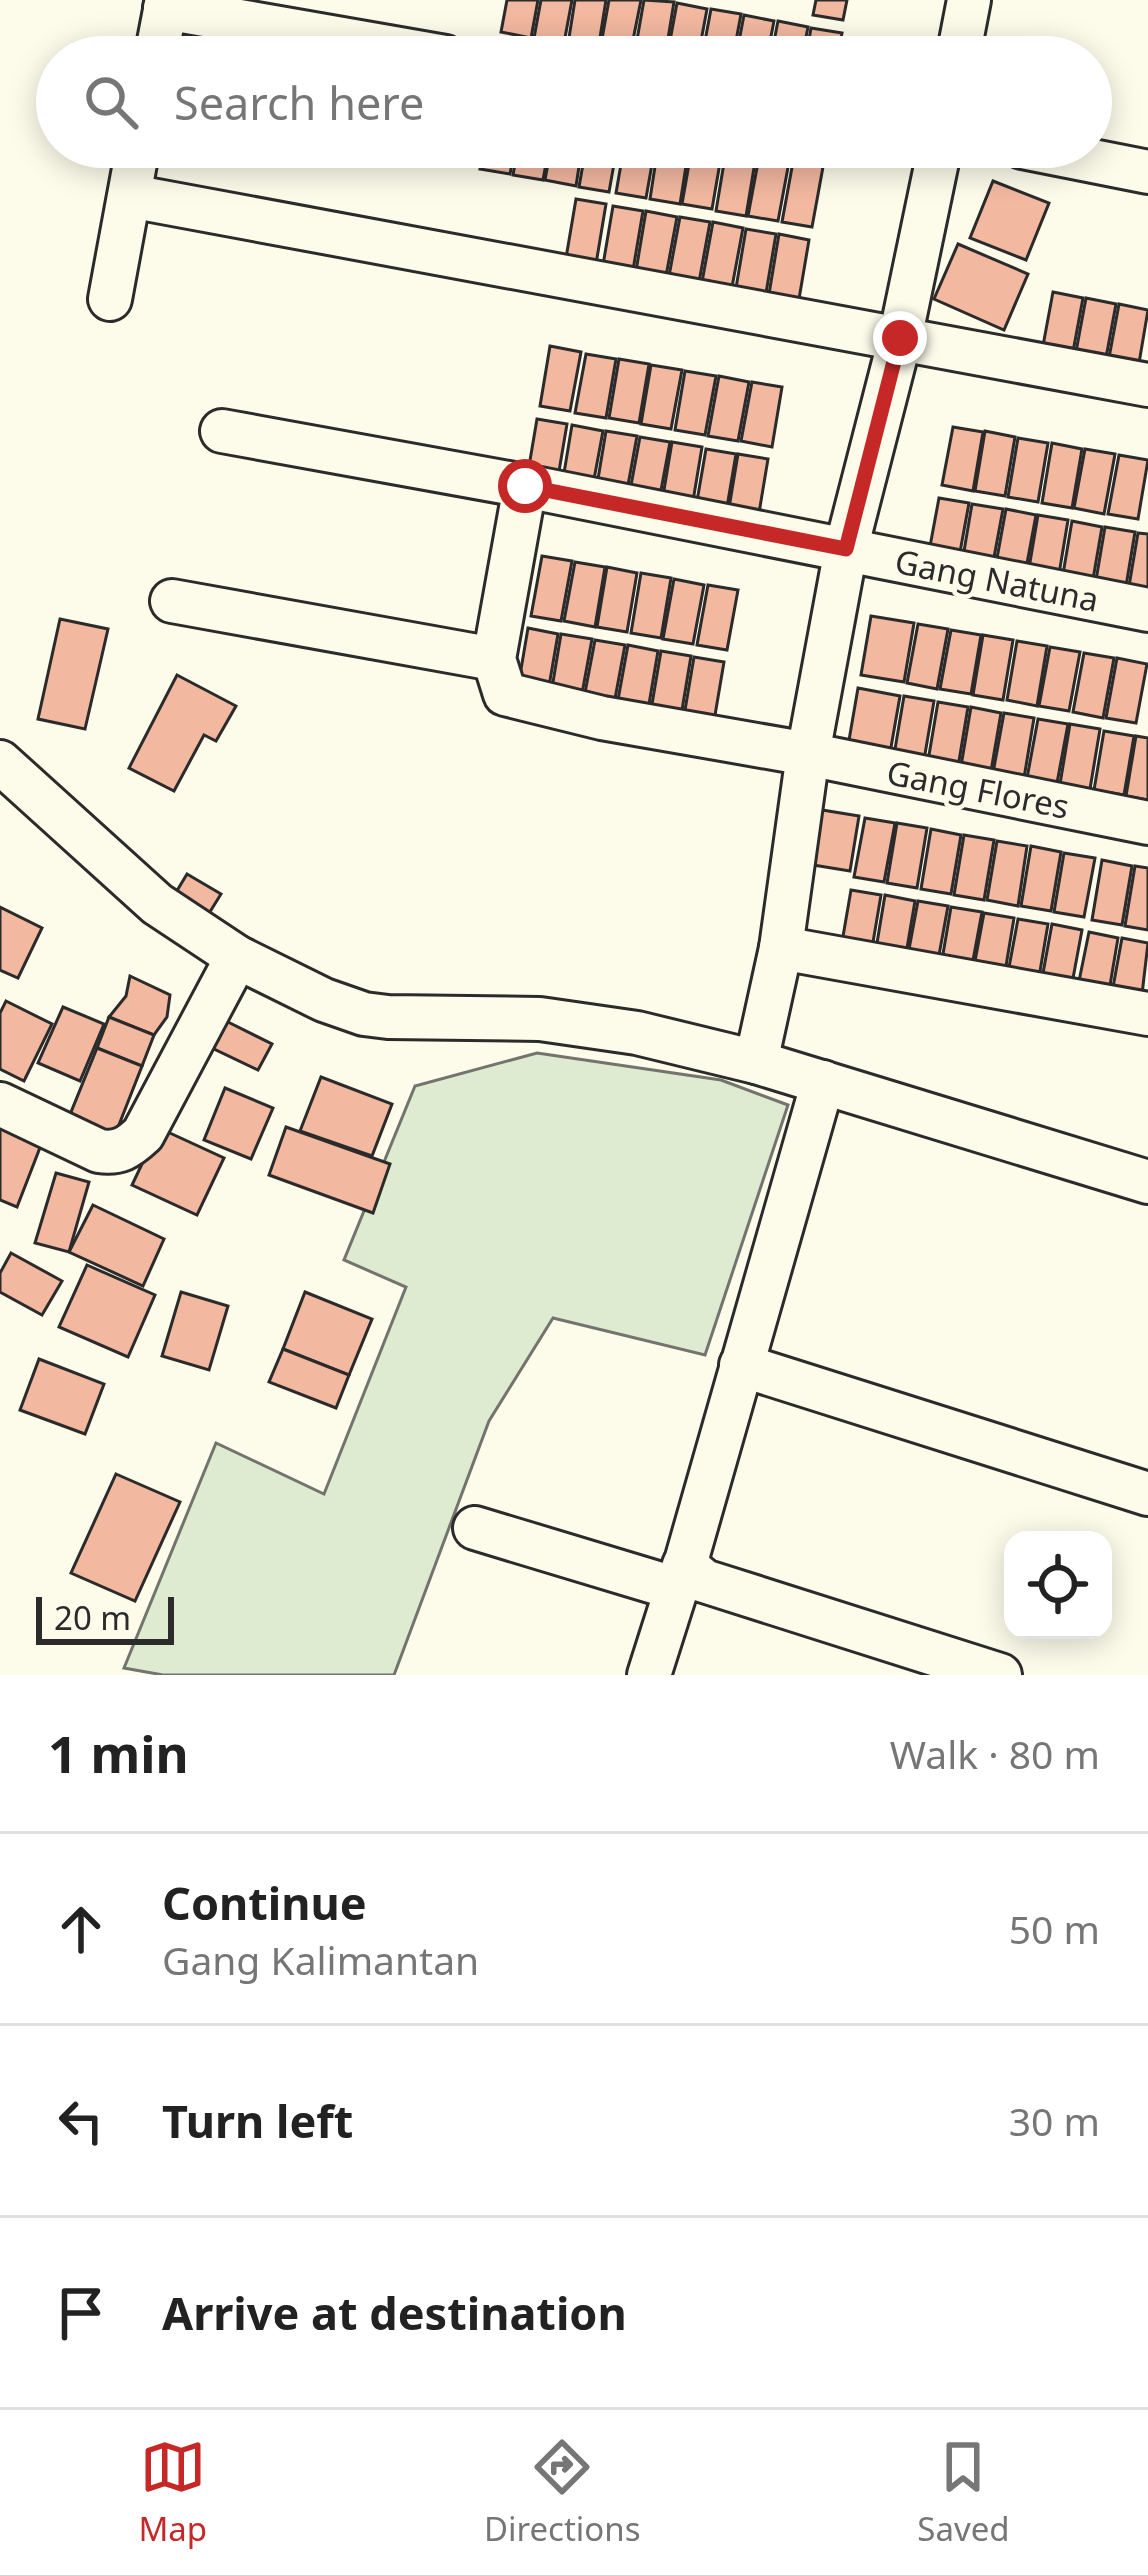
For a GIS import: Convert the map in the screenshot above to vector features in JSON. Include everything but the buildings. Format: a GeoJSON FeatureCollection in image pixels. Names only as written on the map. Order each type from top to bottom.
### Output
{"type":"FeatureCollection","features":[{"type":"Feature","properties":{"kind":"street"},"geometry":{"type":"LineString","coordinates":[[962,36],[969,0]]}},
{"type":"Feature","properties":{"kind":"street"},"geometry":{"type":"LineString","coordinates":[[160,36],[166,4],[335,36]]}},
{"type":"Feature","properties":{"kind":"street"},"geometry":{"type":"LineString","coordinates":[[1112,165],[1148,172]]}},
{"type":"Feature","properties":{"kind":"street"},"geometry":{"type":"LineString","coordinates":[[110,298],[135,168]]}},
{"type":"Feature","properties":{"kind":"street"},"geometry":{"type":"LineString","coordinates":[[756,1062],[781,948],[808,754],[846,549],[900,338],[936,168]]}},
{"type":"Feature","properties":{"kind":"street"},"geometry":{"type":"LineString","coordinates":[[130,196],[1148,385]]}},
{"type":"Feature","properties":{"kind":"street","name":"Gang Natuna"},"geometry":{"type":"LineString","coordinates":[[222,431],[1148,610]]}},
{"type":"Feature","properties":{"kind":"street"},"geometry":{"type":"LineString","coordinates":[[172,601],[494,659],[525,486]]}},
{"type":"Feature","properties":{"kind":"street","name":"Gang Flores"},"geometry":{"type":"LineString","coordinates":[[494,659],[506,694],[602,718],[808,754],[1148,824]]}},
{"type":"Feature","properties":{"kind":"street"},"geometry":{"type":"LineString","coordinates":[[0,762],[157,904],[237,957],[324,1000],[364,1014],[540,1018],[637,1033],[756,1062],[1148,1182]]}},
{"type":"Feature","properties":{"kind":"street"},"geometry":{"type":"LineString","coordinates":[[781,948],[1148,1014]]}},
{"type":"Feature","properties":{"kind":"street"},"geometry":{"type":"LineString","coordinates":[[0,1104],[99,1151],[111,1153],[130,1146],[142,1134],[237,957]]}},
{"type":"Feature","properties":{"kind":"street"},"geometry":{"type":"LineString","coordinates":[[649,1675],[823,1082]]}},
{"type":"Feature","properties":{"kind":"street"},"geometry":{"type":"LineString","coordinates":[[741,1365],[1148,1494]]}},
{"type":"Feature","properties":{"kind":"street"},"geometry":{"type":"LineString","coordinates":[[475,1528],[682,1574],[692,1571],[704,1581],[1000,1675]]}},
{"type":"Feature","properties":{"kind":"green space"},"geometry":{"type":"Polygon","coordinates":[[[537,1053],[721,1080],[788,1105],[705,1355],[553,1318],[489,1421],[394,1675],[163,1675],[124,1668],[216,1443],[324,1494],[406,1287],[344,1260],[415,1086],[537,1053]]]}},
{"type":"Feature","properties":{"kind":"route"},"geometry":{"type":"LineString","coordinates":[[525,486],[846,549],[900,338]]}}]}
